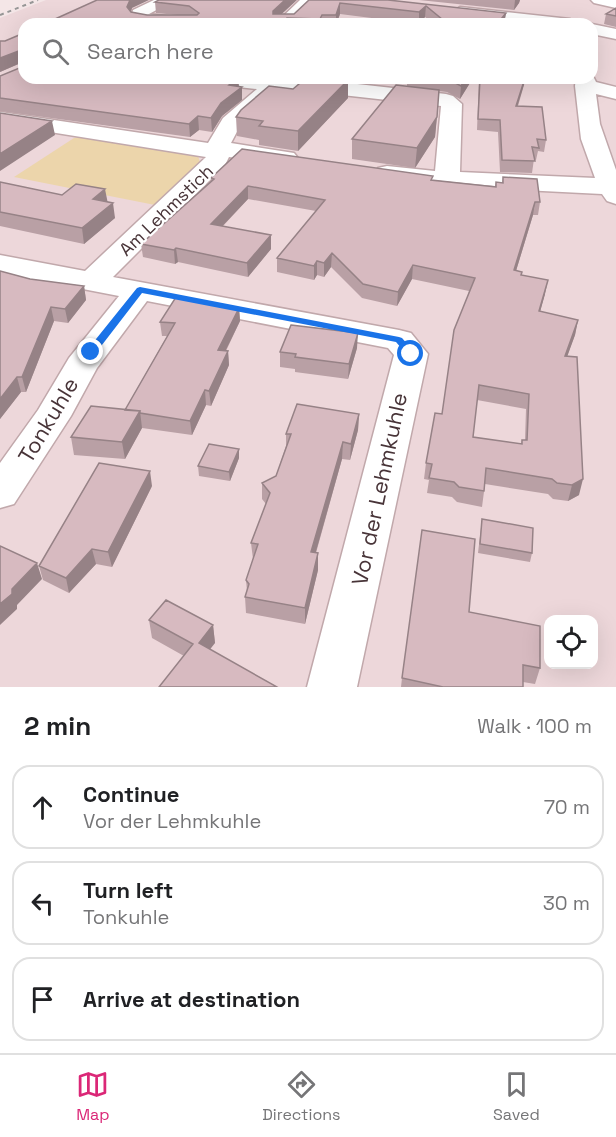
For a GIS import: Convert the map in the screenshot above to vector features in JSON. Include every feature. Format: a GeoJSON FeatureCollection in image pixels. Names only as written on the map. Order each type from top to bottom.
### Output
{"type":"FeatureCollection","features":[{"type":"Feature","properties":{"kind":"street"},"geometry":{"type":"LineString","coordinates":[[140,18],[140,13],[167,0]]}},
{"type":"Feature","properties":{"kind":"street"},"geometry":{"type":"LineString","coordinates":[[290,18],[309,0]]}},
{"type":"Feature","properties":{"kind":"street"},"geometry":{"type":"LineString","coordinates":[[599,0],[616,3]]}},
{"type":"Feature","properties":{"kind":"street"},"geometry":{"type":"LineString","coordinates":[[566,6],[569,18]]}},
{"type":"Feature","properties":{"kind":"street"},"geometry":{"type":"LineString","coordinates":[[444,10],[517,18]]}},
{"type":"Feature","properties":{"kind":"street"},"geometry":{"type":"LineString","coordinates":[[598,30],[616,34]]}},
{"type":"Feature","properties":{"kind":"street","name":"Am Lehmstich"},"geometry":{"type":"LineString","coordinates":[[91,282],[217,160],[220,142],[231,123],[270,90],[267,84]]}},
{"type":"Feature","properties":{"kind":"street"},"geometry":{"type":"LineString","coordinates":[[304,84],[442,100],[452,104],[447,179]]}},
{"type":"Feature","properties":{"kind":"street"},"geometry":{"type":"LineString","coordinates":[[441,84],[442,100]]}},
{"type":"Feature","properties":{"kind":"street"},"geometry":{"type":"LineString","coordinates":[[442,100],[452,96],[453,84]]}},
{"type":"Feature","properties":{"kind":"street"},"geometry":{"type":"LineString","coordinates":[[586,84],[588,117],[597,158],[614,190]]}},
{"type":"Feature","properties":{"kind":"street"},"geometry":{"type":"LineString","coordinates":[[591,84],[616,93]]}},
{"type":"Feature","properties":{"kind":"street"},"geometry":{"type":"LineString","coordinates":[[0,118],[199,150],[240,150],[310,161]]}},
{"type":"Feature","properties":{"kind":"street"},"geometry":{"type":"LineString","coordinates":[[366,170],[418,178],[526,181],[614,190]]}},
{"type":"Feature","properties":{"kind":"street","name":"Vor der Lehmkuhle"},"geometry":{"type":"LineString","coordinates":[[0,264],[399,340],[411,354],[393,416],[351,619],[332,687]]}},
{"type":"Feature","properties":{"kind":"street","name":"Tonkuhle"},"geometry":{"type":"LineString","coordinates":[[0,493],[53,416],[81,365],[140,290]]}},
{"type":"Feature","properties":{"kind":"shaded area"},"geometry":{"type":"Polygon","coordinates":[[[46,0],[616,0],[616,687],[0,687],[0,18],[46,0]]]}},
{"type":"Feature","properties":{"kind":"shaded area"},"geometry":{"type":"Polygon","coordinates":[[[81,137],[198,156],[200,162],[155,205],[14,177],[74,138],[81,137]]]}},
{"type":"Feature","properties":{"kind":"building"},"geometry":{"type":"Polygon","coordinates":[[[97,0],[130,0],[127,7],[131,12],[147,15],[197,15],[199,13],[189,6],[155,2],[159,0],[285,0],[273,11],[273,14],[294,14],[309,0],[388,0],[506,13],[502,18],[441,18],[426,6],[419,12],[340,3],[336,15],[322,15],[320,18],[57,18],[97,0]]]}},
{"type":"Feature","properties":{"kind":"building"},"geometry":{"type":"Polygon","coordinates":[[[616,8],[616,16],[606,14],[616,8]]]}},
{"type":"Feature","properties":{"kind":"building"},"geometry":{"type":"Polygon","coordinates":[[[18,36],[18,51],[0,58],[0,41],[18,36]]]}},
{"type":"Feature","properties":{"kind":"building"},"geometry":{"type":"Polygon","coordinates":[[[18,69],[18,84],[230,84],[242,87],[221,103],[211,118],[198,116],[189,124],[0,98],[0,76],[18,69]]]}},
{"type":"Feature","properties":{"kind":"building"},"geometry":{"type":"Polygon","coordinates":[[[299,84],[344,84],[298,131],[259,126],[263,121],[236,117],[269,86],[293,89],[299,84]]]}},
{"type":"Feature","properties":{"kind":"building"},"geometry":{"type":"Polygon","coordinates":[[[480,84],[523,84],[516,106],[542,107],[546,140],[537,139],[539,148],[532,147],[535,161],[502,160],[500,120],[478,119],[480,84]]]}},
{"type":"Feature","properties":{"kind":"building"},"geometry":{"type":"Polygon","coordinates":[[[396,85],[439,90],[437,117],[417,148],[352,139],[396,85]]]}},
{"type":"Feature","properties":{"kind":"building"},"geometry":{"type":"Polygon","coordinates":[[[0,113],[52,121],[0,154],[0,113]]]}},
{"type":"Feature","properties":{"kind":"building"},"geometry":{"type":"Polygon","coordinates":[[[242,149],[433,176],[431,180],[496,187],[496,182],[503,183],[503,177],[537,179],[540,202],[535,202],[514,270],[522,272],[521,275],[548,280],[539,311],[578,320],[565,356],[577,357],[583,479],[572,485],[557,483],[552,479],[486,468],[484,491],[459,487],[454,482],[429,478],[432,464],[426,463],[435,413],[442,414],[454,330],[475,278],[413,265],[398,292],[363,284],[332,253],[324,263],[317,261],[314,266],[277,258],[325,200],[248,186],[211,224],[271,235],[247,263],[176,248],[174,250],[141,244],[214,179],[211,178],[242,149]],[[479,385],[473,437],[522,444],[522,440],[527,440],[529,394],[479,385]]]}},
{"type":"Feature","properties":{"kind":"building"},"geometry":{"type":"Polygon","coordinates":[[[0,182],[62,195],[76,184],[105,189],[93,199],[113,203],[82,228],[0,212],[0,182]]]}},
{"type":"Feature","properties":{"kind":"building"},"geometry":{"type":"Polygon","coordinates":[[[0,271],[30,279],[84,286],[65,309],[51,307],[22,377],[17,377],[0,399],[0,271]]]}},
{"type":"Feature","properties":{"kind":"building"},"geometry":{"type":"Polygon","coordinates":[[[176,297],[239,308],[218,350],[228,351],[209,391],[205,390],[190,421],[125,410],[175,323],[160,322],[176,297]]]}},
{"type":"Feature","properties":{"kind":"building"},"geometry":{"type":"Polygon","coordinates":[[[291,325],[358,333],[349,364],[295,357],[296,354],[280,352],[291,325]]]}},
{"type":"Feature","properties":{"kind":"building"},"geometry":{"type":"Polygon","coordinates":[[[297,404],[359,414],[351,444],[343,442],[311,552],[318,553],[305,608],[245,597],[249,584],[246,580],[258,544],[251,543],[270,493],[262,483],[276,476],[291,434],[286,434],[297,404]]]}},
{"type":"Feature","properties":{"kind":"building"},"geometry":{"type":"Polygon","coordinates":[[[91,406],[140,411],[122,442],[71,437],[91,406]]]}},
{"type":"Feature","properties":{"kind":"building"},"geometry":{"type":"Polygon","coordinates":[[[209,444],[239,449],[229,472],[198,466],[209,444]]]}},
{"type":"Feature","properties":{"kind":"building"},"geometry":{"type":"Polygon","coordinates":[[[99,463],[150,471],[108,552],[92,549],[66,578],[39,566],[99,463]]]}},
{"type":"Feature","properties":{"kind":"building"},"geometry":{"type":"Polygon","coordinates":[[[482,519],[533,528],[532,553],[480,544],[482,519]]]}},
{"type":"Feature","properties":{"kind":"building"},"geometry":{"type":"Polygon","coordinates":[[[422,530],[475,539],[469,612],[540,626],[540,668],[523,665],[523,687],[443,687],[402,678],[422,530]]]}},
{"type":"Feature","properties":{"kind":"building"},"geometry":{"type":"Polygon","coordinates":[[[0,546],[37,563],[12,589],[12,594],[0,604],[0,546]]]}},
{"type":"Feature","properties":{"kind":"building"},"geometry":{"type":"Polygon","coordinates":[[[166,600],[213,625],[199,643],[277,687],[159,687],[193,644],[149,620],[166,600]]]}},
{"type":"Feature","properties":{"kind":"railway"},"geometry":{"type":"LineString","coordinates":[[0,15],[38,0]]}},
{"type":"Feature","properties":{"kind":"route"},"geometry":{"type":"LineString","coordinates":[[91,352],[140,290],[399,340],[411,354]]}}]}
